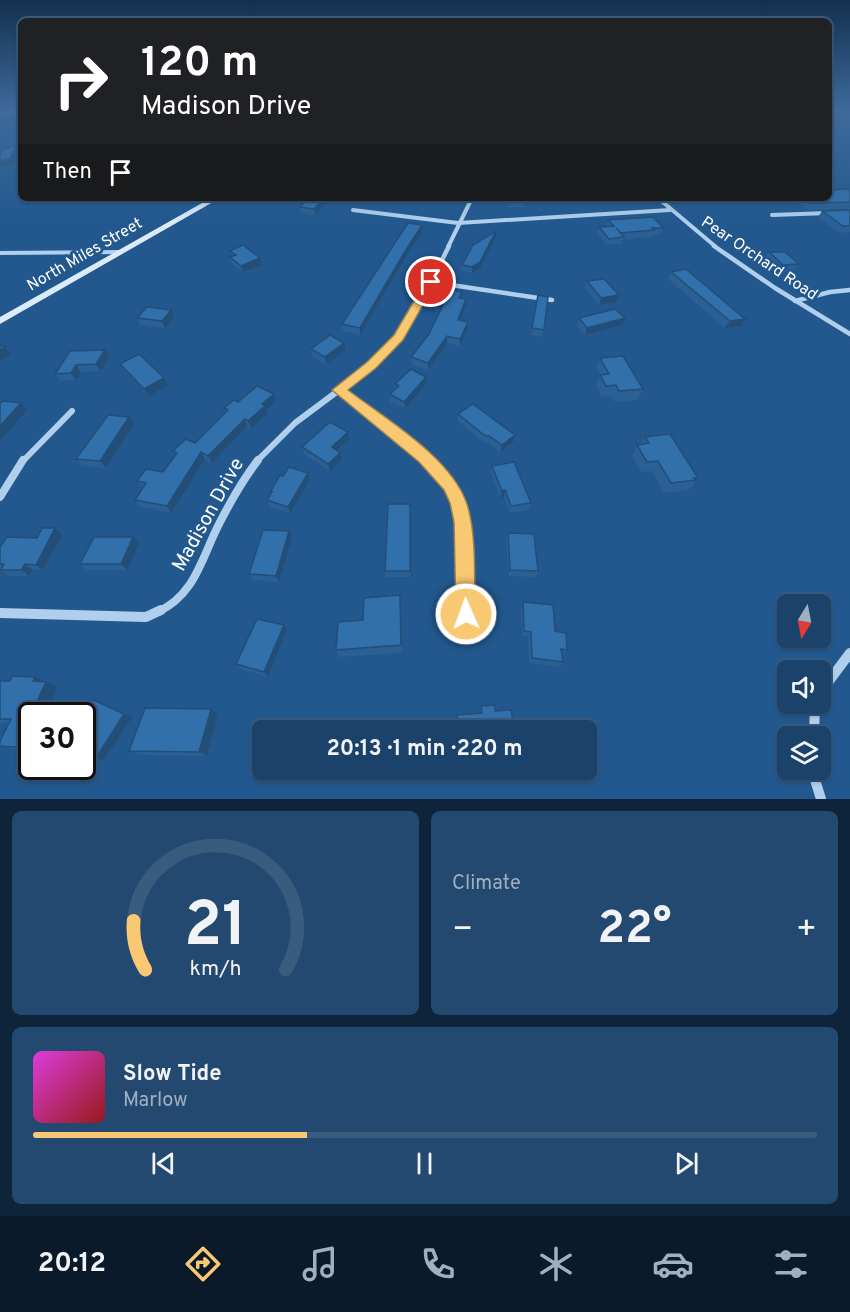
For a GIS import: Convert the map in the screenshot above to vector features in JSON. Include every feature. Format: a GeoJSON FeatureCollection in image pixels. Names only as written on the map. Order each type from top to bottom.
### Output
{"type":"FeatureCollection","features":[{"type":"Feature","properties":{"kind":"main road","name":"North Miles Street"},"geometry":{"type":"LineString","coordinates":[[0,321],[211,201]]}},
{"type":"Feature","properties":{"kind":"street","name":"Madison Drive"},"geometry":{"type":"LineString","coordinates":[[0,613],[123,618],[146,617],[168,608],[186,592],[198,573],[217,528],[257,460],[295,423],[371,365],[398,337],[431,282],[470,201]]}},
{"type":"Feature","properties":{"kind":"street","name":"Pear Orchard Road"},"geometry":{"type":"LineString","coordinates":[[661,201],[729,257],[850,334]]}},
{"type":"Feature","properties":{"kind":"street"},"geometry":{"type":"LineString","coordinates":[[353,210],[458,223],[670,210]]}},
{"type":"Feature","properties":{"kind":"street"},"geometry":{"type":"LineString","coordinates":[[772,215],[839,212]]}},
{"type":"Feature","properties":{"kind":"street"},"geometry":{"type":"LineString","coordinates":[[431,282],[552,300]]}},
{"type":"Feature","properties":{"kind":"street"},"geometry":{"type":"LineString","coordinates":[[795,301],[830,292],[850,290]]}},
{"type":"Feature","properties":{"kind":"street"},"geometry":{"type":"LineString","coordinates":[[339,390],[425,458],[450,485],[459,503],[463,522],[466,614]]}},
{"type":"Feature","properties":{"kind":"street"},"geometry":{"type":"LineString","coordinates":[[0,497],[25,458],[72,411]]}},
{"type":"Feature","properties":{"kind":"street"},"geometry":{"type":"LineString","coordinates":[[831,678],[850,653]]}},
{"type":"Feature","properties":{"kind":"street"},"geometry":{"type":"LineString","coordinates":[[815,780],[821,799]]}},
{"type":"Feature","properties":{"kind":"lane"},"geometry":{"type":"LineString","coordinates":[[0,253],[121,252]]}},
{"type":"Feature","properties":{"kind":"building"},"geometry":{"type":"Polygon","coordinates":[[[15,147],[10,159],[0,161],[2,150],[15,147]]]}},
{"type":"Feature","properties":{"kind":"building"},"geometry":{"type":"Polygon","coordinates":[[[850,189],[850,202],[811,203],[808,201],[832,201],[832,190],[850,189]]]}},
{"type":"Feature","properties":{"kind":"building"},"geometry":{"type":"Polygon","coordinates":[[[306,201],[322,201],[314,209],[300,207],[306,201]]]}},
{"type":"Feature","properties":{"kind":"building"},"geometry":{"type":"Polygon","coordinates":[[[850,210],[850,226],[843,226],[822,211],[850,210]]]}},
{"type":"Feature","properties":{"kind":"building"},"geometry":{"type":"Polygon","coordinates":[[[653,217],[663,228],[652,228],[654,230],[620,233],[624,237],[609,239],[599,227],[614,226],[608,220],[653,217]]]}},
{"type":"Feature","properties":{"kind":"building"},"geometry":{"type":"Polygon","coordinates":[[[408,223],[422,225],[360,328],[342,324],[408,223]]]}},
{"type":"Feature","properties":{"kind":"building"},"geometry":{"type":"Polygon","coordinates":[[[496,231],[480,262],[472,267],[462,265],[473,245],[496,231]]]}},
{"type":"Feature","properties":{"kind":"building"},"geometry":{"type":"Polygon","coordinates":[[[243,245],[260,258],[241,266],[230,257],[236,255],[230,251],[243,245]]]}},
{"type":"Feature","properties":{"kind":"building"},"geometry":{"type":"Polygon","coordinates":[[[769,252],[785,252],[799,264],[783,265],[769,252]]]}},
{"type":"Feature","properties":{"kind":"building"},"geometry":{"type":"Polygon","coordinates":[[[686,269],[745,319],[730,321],[671,272],[686,269]]]}},
{"type":"Feature","properties":{"kind":"building"},"geometry":{"type":"Polygon","coordinates":[[[604,279],[619,295],[601,298],[587,281],[604,279]]]}},
{"type":"Feature","properties":{"kind":"building"},"geometry":{"type":"Polygon","coordinates":[[[450,290],[462,292],[459,298],[466,299],[458,320],[468,322],[460,339],[447,336],[428,363],[411,357],[429,334],[450,290]]]}},
{"type":"Feature","properties":{"kind":"building"},"geometry":{"type":"Polygon","coordinates":[[[538,295],[548,297],[544,330],[532,328],[538,295]]]}},
{"type":"Feature","properties":{"kind":"building"},"geometry":{"type":"Polygon","coordinates":[[[147,307],[171,310],[162,321],[137,318],[147,307]]]}},
{"type":"Feature","properties":{"kind":"building"},"geometry":{"type":"Polygon","coordinates":[[[615,309],[625,318],[587,328],[579,318],[615,309]]]}},
{"type":"Feature","properties":{"kind":"building"},"geometry":{"type":"Polygon","coordinates":[[[330,335],[344,343],[325,357],[311,349],[330,335]]]}},
{"type":"Feature","properties":{"kind":"building"},"geometry":{"type":"Polygon","coordinates":[[[105,350],[96,364],[76,365],[71,373],[55,374],[70,351],[105,350]]]}},
{"type":"Feature","properties":{"kind":"building"},"geometry":{"type":"Polygon","coordinates":[[[139,354],[164,378],[144,389],[120,364],[139,354]]]}},
{"type":"Feature","properties":{"kind":"building"},"geometry":{"type":"Polygon","coordinates":[[[623,356],[643,389],[619,391],[616,385],[606,386],[600,375],[609,374],[600,358],[623,356]]]}},
{"type":"Feature","properties":{"kind":"building"},"geometry":{"type":"Polygon","coordinates":[[[411,369],[426,377],[404,402],[390,394],[399,386],[395,384],[411,369]]]}},
{"type":"Feature","properties":{"kind":"building"},"geometry":{"type":"Polygon","coordinates":[[[257,386],[274,394],[262,404],[265,406],[248,421],[245,419],[208,456],[201,452],[167,506],[135,500],[146,483],[137,481],[146,469],[163,472],[177,453],[173,451],[186,439],[195,443],[228,410],[224,408],[234,400],[238,402],[257,386]]]}},
{"type":"Feature","properties":{"kind":"building"},"geometry":{"type":"Polygon","coordinates":[[[2,401],[21,403],[0,426],[0,404],[2,401]]]}},
{"type":"Feature","properties":{"kind":"building"},"geometry":{"type":"Polygon","coordinates":[[[473,404],[515,435],[502,445],[484,435],[458,414],[473,404]]]}},
{"type":"Feature","properties":{"kind":"building"},"geometry":{"type":"Polygon","coordinates":[[[108,415],[129,417],[100,461],[76,459],[108,415]]]}},
{"type":"Feature","properties":{"kind":"building"},"geometry":{"type":"Polygon","coordinates":[[[330,422],[348,432],[332,447],[340,453],[328,464],[302,447],[330,422]]]}},
{"type":"Feature","properties":{"kind":"building"},"geometry":{"type":"Polygon","coordinates":[[[670,434],[698,478],[694,478],[696,480],[671,483],[658,461],[647,462],[637,445],[649,443],[645,437],[670,434]]]}},
{"type":"Feature","properties":{"kind":"building"},"geometry":{"type":"Polygon","coordinates":[[[514,462],[531,503],[511,506],[492,466],[514,462]]]}},
{"type":"Feature","properties":{"kind":"building"},"geometry":{"type":"Polygon","coordinates":[[[289,467],[308,473],[288,507],[267,500],[280,475],[283,476],[289,467]]]}},
{"type":"Feature","properties":{"kind":"building"},"geometry":{"type":"Polygon","coordinates":[[[388,504],[410,504],[410,571],[385,571],[388,504]]]}},
{"type":"Feature","properties":{"kind":"building"},"geometry":{"type":"Polygon","coordinates":[[[42,528],[55,528],[36,565],[25,564],[21,570],[1,570],[4,564],[0,564],[0,547],[7,537],[37,538],[42,528]]]}},
{"type":"Feature","properties":{"kind":"building"},"geometry":{"type":"Polygon","coordinates":[[[263,530],[289,531],[276,576],[249,574],[263,530]]]}},
{"type":"Feature","properties":{"kind":"building"},"geometry":{"type":"Polygon","coordinates":[[[508,533],[534,534],[538,571],[510,570],[508,533]]]}},
{"type":"Feature","properties":{"kind":"building"},"geometry":{"type":"Polygon","coordinates":[[[94,537],[133,537],[121,564],[80,564],[94,537]]]}},
{"type":"Feature","properties":{"kind":"building"},"geometry":{"type":"Polygon","coordinates":[[[400,595],[401,645],[336,650],[338,622],[363,620],[364,598],[400,595]]]}},
{"type":"Feature","properties":{"kind":"building"},"geometry":{"type":"Polygon","coordinates":[[[523,602],[553,605],[555,631],[566,633],[567,650],[561,649],[563,662],[532,658],[531,632],[524,631],[523,602]]]}},
{"type":"Feature","properties":{"kind":"building"},"geometry":{"type":"Polygon","coordinates":[[[257,619],[284,625],[264,672],[236,664],[257,619]]]}},
{"type":"Feature","properties":{"kind":"building"},"geometry":{"type":"Polygon","coordinates":[[[12,676],[35,677],[33,681],[46,682],[37,702],[18,702],[18,743],[16,747],[0,746],[0,741],[11,719],[0,719],[0,681],[10,681],[12,676]]]}},
{"type":"Feature","properties":{"kind":"building"},"geometry":{"type":"Polygon","coordinates":[[[94,700],[124,714],[96,758],[96,702],[93,702],[94,700]]]}},
{"type":"Feature","properties":{"kind":"building"},"geometry":{"type":"Polygon","coordinates":[[[495,705],[495,711],[511,710],[512,720],[458,720],[457,715],[482,713],[481,706],[495,705]]]}},
{"type":"Feature","properties":{"kind":"building"},"geometry":{"type":"Polygon","coordinates":[[[145,708],[211,709],[199,752],[129,751],[145,708]]]}},
{"type":"Feature","properties":{"kind":"route"},"geometry":{"type":"LineString","coordinates":[[431,282],[398,337],[371,365],[339,390],[411,446],[438,470],[450,485],[459,503],[463,522],[466,614]]}}]}
